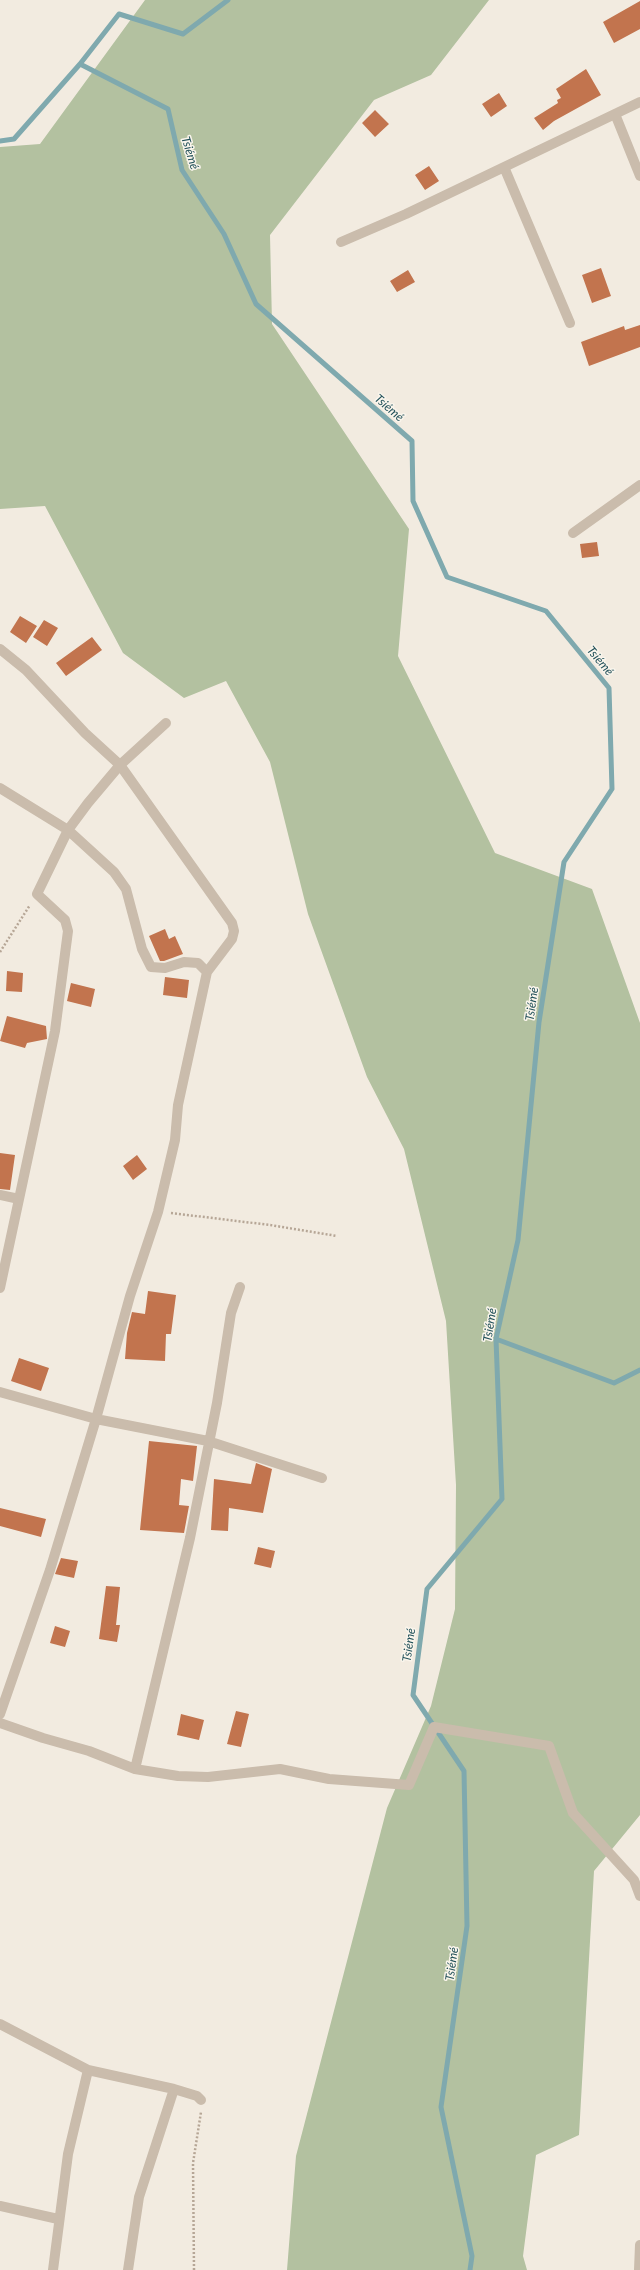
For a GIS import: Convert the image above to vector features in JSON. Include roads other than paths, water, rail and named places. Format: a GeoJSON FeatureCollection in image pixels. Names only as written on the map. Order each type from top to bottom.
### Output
{"type":"FeatureCollection","features":[{"type":"Feature","properties":{"kind":"street"},"geometry":{"type":"LineString","coordinates":[[341,242],[640,102]]}},
{"type":"Feature","properties":{"kind":"street"},"geometry":{"type":"LineString","coordinates":[[615,114],[640,176]]}},
{"type":"Feature","properties":{"kind":"street"},"geometry":{"type":"LineString","coordinates":[[504,167],[570,323]]}},
{"type":"Feature","properties":{"kind":"street"},"geometry":{"type":"LineString","coordinates":[[573,533],[640,485]]}},
{"type":"Feature","properties":{"kind":"street"},"geometry":{"type":"LineString","coordinates":[[0,649],[26,670],[85,733],[120,766],[232,923],[234,931],[232,938],[207,972],[178,1104],[175,1140],[158,1212],[130,1296],[96,1419],[50,1570],[0,1714]]}},
{"type":"Feature","properties":{"kind":"street"},"geometry":{"type":"LineString","coordinates":[[0,1288],[55,1031],[68,931],[65,920],[37,894],[68,830],[120,766],[166,723]]}},
{"type":"Feature","properties":{"kind":"street"},"geometry":{"type":"LineString","coordinates":[[0,788],[68,830],[114,872],[126,888],[142,949],[151,967],[165,968],[184,962],[198,963],[207,972]]}},
{"type":"Feature","properties":{"kind":"street"},"geometry":{"type":"LineString","coordinates":[[0,1194],[19,1199]]}},
{"type":"Feature","properties":{"kind":"street"},"geometry":{"type":"LineString","coordinates":[[135,1769],[190,1538],[208,1441],[217,1403],[231,1313],[240,1287]]}},
{"type":"Feature","properties":{"kind":"street"},"geometry":{"type":"LineString","coordinates":[[0,1392],[96,1419],[208,1441],[322,1478]]}},
{"type":"Feature","properties":{"kind":"street"},"geometry":{"type":"LineString","coordinates":[[0,1723],[43,1738],[89,1751],[135,1769],[178,1776],[208,1777],[280,1769],[329,1778],[409,1785],[434,1727],[549,1746],[573,1813],[634,1880],[640,1896]]}},
{"type":"Feature","properties":{"kind":"street"},"geometry":{"type":"LineString","coordinates":[[0,2024],[88,2070],[174,2089],[196,2096],[201,2100]]}},
{"type":"Feature","properties":{"kind":"street"},"geometry":{"type":"LineString","coordinates":[[53,2270],[58,2219],[68,2154],[88,2070]]}},
{"type":"Feature","properties":{"kind":"street"},"geometry":{"type":"LineString","coordinates":[[128,2270],[139,2197],[174,2089]]}},
{"type":"Feature","properties":{"kind":"street"},"geometry":{"type":"LineString","coordinates":[[0,2206],[58,2219]]}},
{"type":"Feature","properties":{"kind":"street"},"geometry":{"type":"LineString","coordinates":[[639,2270],[640,2246]]}},
{"type":"Feature","properties":{"kind":"waterway"},"geometry":{"type":"LineString","coordinates":[[80,64],[119,14],[183,34],[228,0]]}},
{"type":"Feature","properties":{"kind":"waterway","name":"Tsiémé"},"geometry":{"type":"LineString","coordinates":[[0,141],[14,139],[80,64],[168,109],[182,170],[224,234],[256,304],[412,441],[413,501],[447,577],[546,611],[609,688],[612,789],[564,862],[539,1022],[518,1240],[496,1339],[502,1499],[427,1589],[413,1695],[464,1771],[467,1926],[441,2107],[472,2256],[470,2270]]}},
{"type":"Feature","properties":{"kind":"waterway"},"geometry":{"type":"LineString","coordinates":[[496,1339],[614,1383],[640,1370]]}}]}
